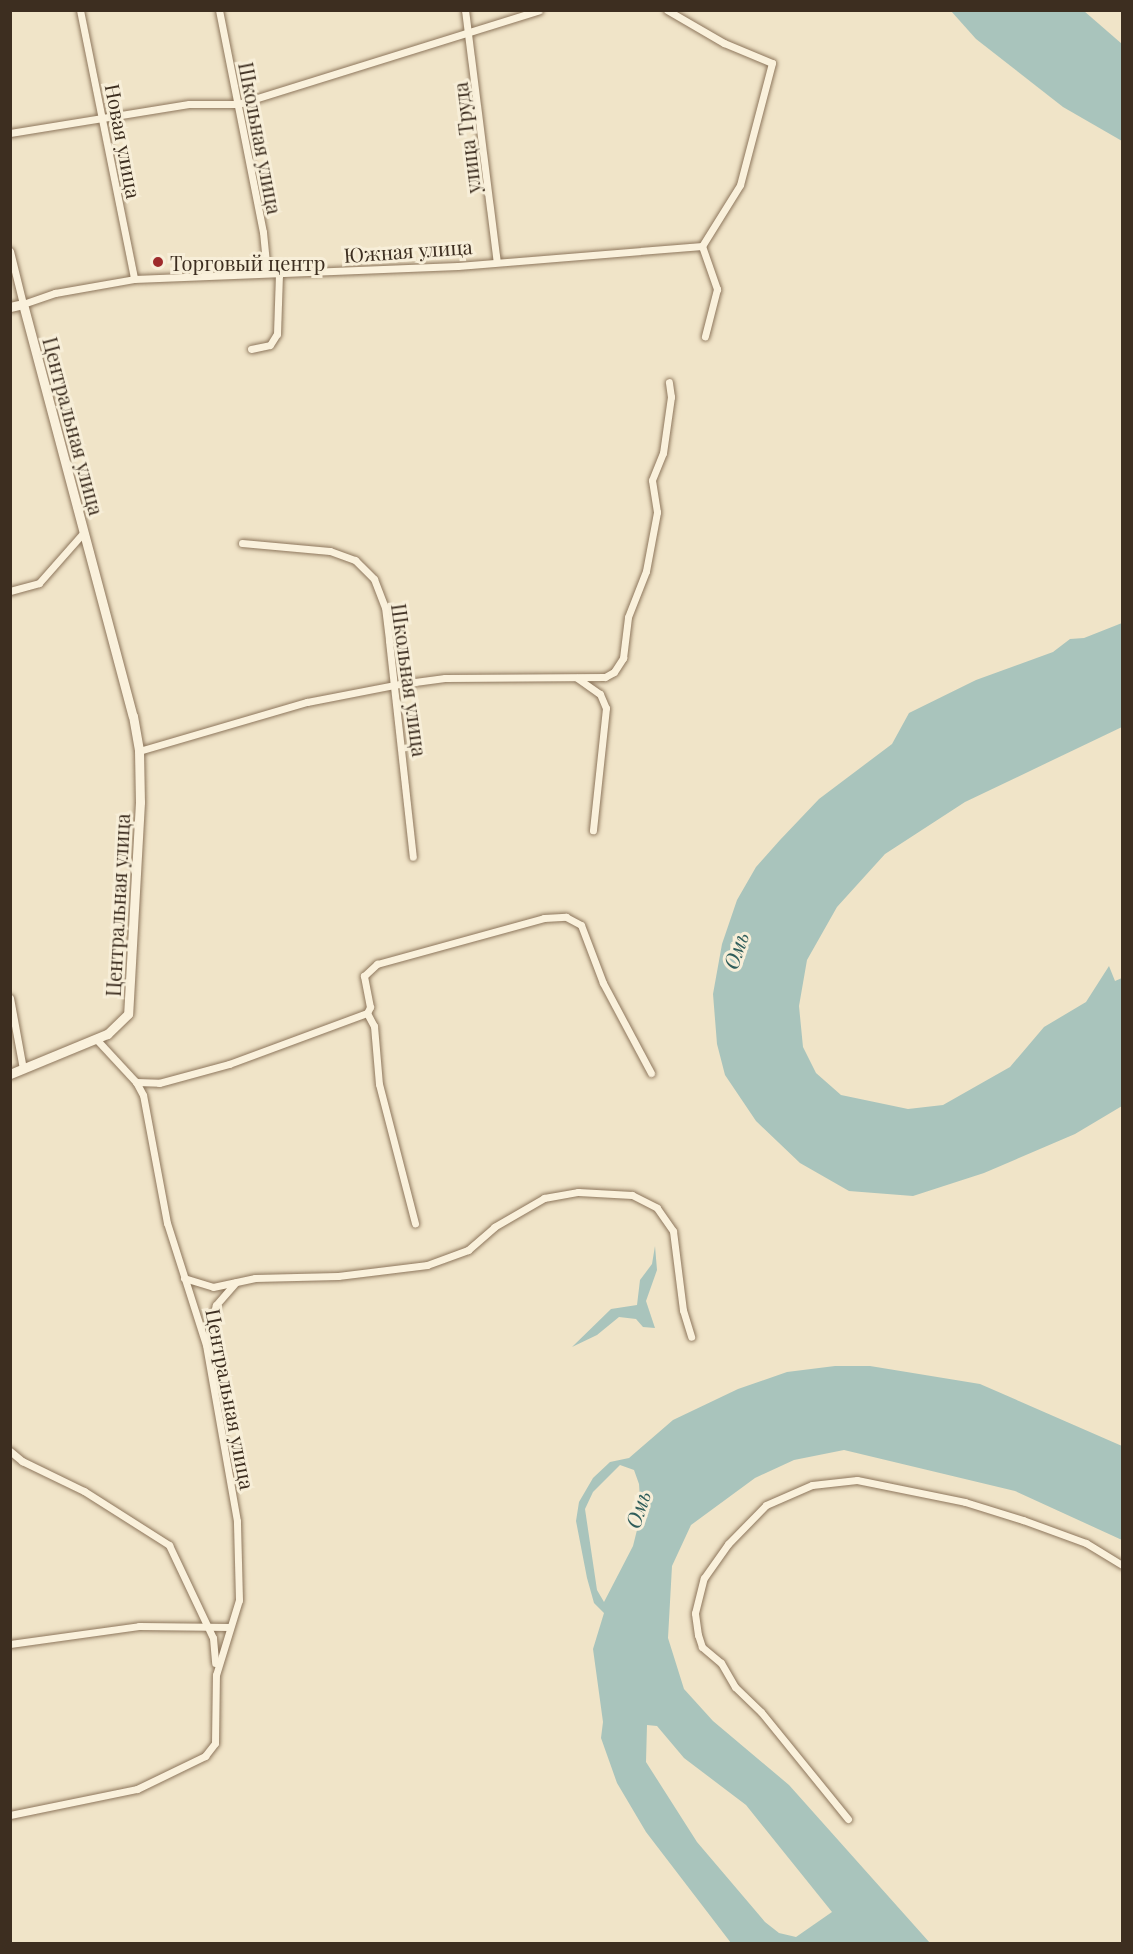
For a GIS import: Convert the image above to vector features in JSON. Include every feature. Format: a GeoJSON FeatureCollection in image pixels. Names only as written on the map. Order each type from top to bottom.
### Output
{"type":"FeatureCollection","features":[{"type":"Feature","properties":{"kind":"street","name":"Новая улица"},"geometry":{"type":"LineString","coordinates":[[80,10],[134,279]]}},
{"type":"Feature","properties":{"kind":"street","name":"Школьная улица"},"geometry":{"type":"LineString","coordinates":[[219,10],[263,232],[267,273]]}},
{"type":"Feature","properties":{"kind":"street","name":"улица Труда"},"geometry":{"type":"LineString","coordinates":[[465,10],[470,32],[497,262]]}},
{"type":"Feature","properties":{"kind":"street"},"geometry":{"type":"LineString","coordinates":[[10,133],[189,104],[238,104],[539,10]]}},
{"type":"Feature","properties":{"kind":"street"},"geometry":{"type":"LineString","coordinates":[[666,10],[724,43],[772,63],[740,185],[702,246],[717,289],[705,336]]}},
{"type":"Feature","properties":{"kind":"street","name":"Южная улица"},"geometry":{"type":"LineString","coordinates":[[10,307],[55,293],[134,279],[497,262],[702,246]]}},
{"type":"Feature","properties":{"kind":"street","name":"Центральная улица"},"geometry":{"type":"LineString","coordinates":[[10,252],[139,752],[131,1004],[122,1022],[96,1039],[136,1082],[150,1125],[167,1223],[206,1345],[237,1521],[239,1600],[216,1675],[215,1743],[197,1762],[153,1784],[10,1815]]}},
{"type":"Feature","properties":{"kind":"street"},"geometry":{"type":"LineString","coordinates":[[251,349],[270,345],[277,334],[279,274]]}},
{"type":"Feature","properties":{"kind":"street"},"geometry":{"type":"LineString","coordinates":[[139,752],[307,702],[394,686],[445,678],[605,677],[623,658],[628,617],[646,571],[657,512],[652,480],[663,453],[671,397],[669,382]]}},
{"type":"Feature","properties":{"kind":"street"},"geometry":{"type":"LineString","coordinates":[[10,591],[39,583],[84,532]]}},
{"type":"Feature","properties":{"kind":"street","name":"Школьная улица"},"geometry":{"type":"LineString","coordinates":[[242,543],[330,551],[355,560],[368,571],[385,608],[413,857]]}},
{"type":"Feature","properties":{"kind":"street"},"geometry":{"type":"LineString","coordinates":[[575,676],[600,694],[606,708],[593,830]]}},
{"type":"Feature","properties":{"kind":"street"},"geometry":{"type":"LineString","coordinates":[[136,1082],[159,1083],[229,1064],[367,1013],[370,1007],[364,976],[376,963],[544,918],[566,917],[581,925],[603,983],[651,1073]]}},
{"type":"Feature","properties":{"kind":"street"},"geometry":{"type":"LineString","coordinates":[[10,998],[23,1069]]}},
{"type":"Feature","properties":{"kind":"street"},"geometry":{"type":"LineString","coordinates":[[367,1013],[374,1026],[379,1084],[415,1223]]}},
{"type":"Feature","properties":{"kind":"street"},"geometry":{"type":"LineString","coordinates":[[10,1074],[96,1039]]}},
{"type":"Feature","properties":{"kind":"street"},"geometry":{"type":"LineString","coordinates":[[184,1278],[206,1287],[239,1280],[338,1276],[427,1265],[468,1250],[494,1227],[544,1198],[578,1192],[632,1195],[657,1208],[673,1231],[683,1310],[691,1337]]}},
{"type":"Feature","properties":{"kind":"street"},"geometry":{"type":"LineString","coordinates":[[206,1345],[216,1305],[239,1280]]}},
{"type":"Feature","properties":{"kind":"street"},"geometry":{"type":"LineString","coordinates":[[12,1452],[84,1491],[169,1545],[206,1626],[215,1652],[216,1675]]}},
{"type":"Feature","properties":{"kind":"street"},"geometry":{"type":"LineString","coordinates":[[848,1819],[761,1712],[735,1687],[721,1663],[702,1647],[698,1635],[695,1613],[704,1578],[728,1544],[766,1505],[812,1485],[856,1480],[965,1502],[1014,1517],[1086,1543],[1122,1565]]}},
{"type":"Feature","properties":{"kind":"street"},"geometry":{"type":"LineString","coordinates":[[10,1644],[139,1626],[230,1626]]}},
{"type":"Feature","properties":{"kind":"water"},"geometry":{"type":"Polygon","coordinates":[[[951,11],[1084,11],[1122,44],[1122,141],[1063,107],[976,39],[951,11]]]}},
{"type":"Feature","properties":{"kind":"water","name":"Омь"},"geometry":{"type":"Polygon","coordinates":[[[1122,623],[1122,727],[965,802],[885,854],[837,907],[807,960],[799,1006],[803,1047],[816,1073],[841,1095],[908,1109],[943,1105],[1010,1067],[1044,1027],[1086,1002],[1109,966],[1115,981],[1122,978],[1122,1106],[1075,1134],[984,1173],[913,1196],[849,1191],[800,1163],[756,1121],[725,1075],[717,1044],[713,994],[722,944],[737,900],[756,867],[780,840],[819,799],[892,744],[909,713],[976,680],[1053,652],[1070,639],[1084,638],[1122,623]]]}},
{"type":"Feature","properties":{"kind":"water"},"geometry":{"type":"Polygon","coordinates":[[[655,1246],[657,1270],[646,1301],[655,1328],[643,1327],[636,1319],[619,1317],[597,1335],[572,1347],[611,1309],[637,1305],[640,1280],[652,1264],[655,1246]]]}},
{"type":"Feature","properties":{"kind":"water"},"geometry":{"type":"Polygon","coordinates":[[[835,1366],[870,1366],[980,1384],[1122,1446],[1122,1540],[1015,1491],[844,1450],[794,1460],[755,1478],[691,1525],[672,1566],[668,1638],[684,1689],[713,1721],[789,1785],[930,1943],[731,1943],[646,1832],[617,1783],[601,1738],[603,1722],[593,1649],[604,1613],[594,1603],[587,1578],[576,1521],[579,1502],[593,1478],[610,1462],[629,1458],[673,1420],[738,1389],[787,1372],[835,1366]],[[620,1465],[593,1492],[585,1509],[597,1590],[604,1602],[633,1546],[641,1514],[639,1484],[634,1470],[620,1465]],[[647,1725],[646,1762],[697,1842],[765,1922],[779,1933],[796,1937],[832,1912],[746,1805],[684,1758],[657,1726],[647,1725]]]}},
{"type":"Feature","properties":{"kind":"place","name":"Торговый центр"},"geometry":{"type":"Point","coordinates":[158,262]}}]}
